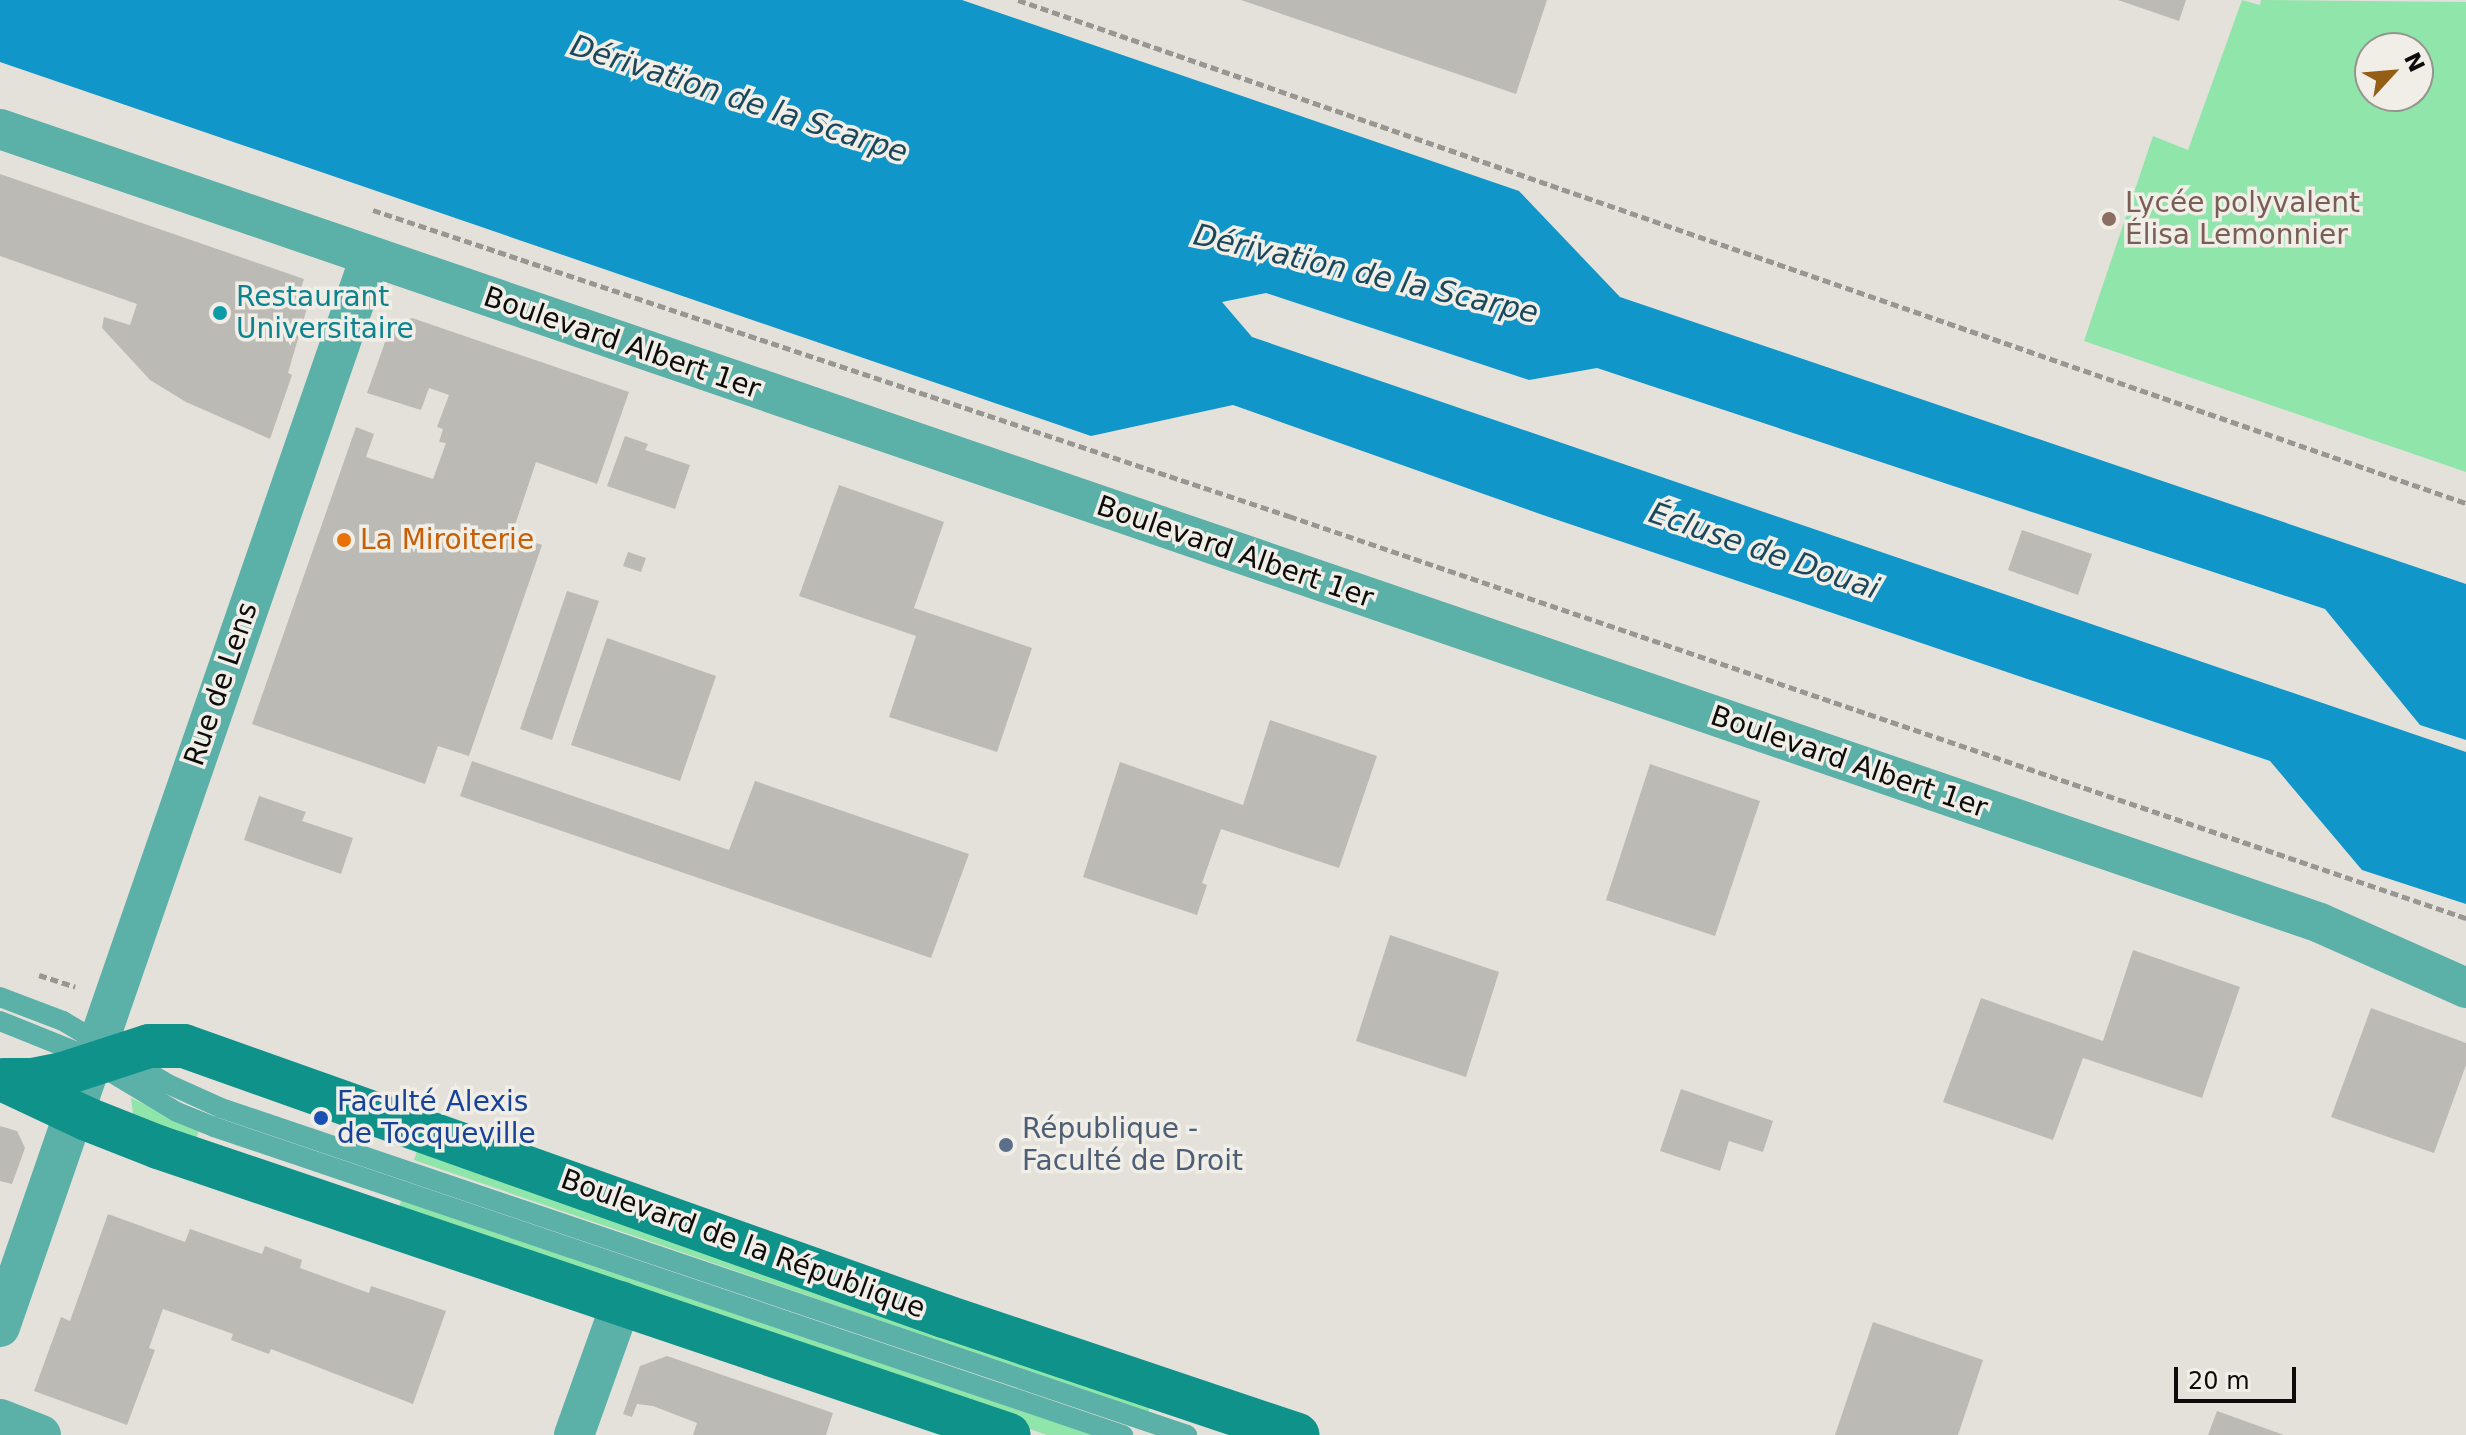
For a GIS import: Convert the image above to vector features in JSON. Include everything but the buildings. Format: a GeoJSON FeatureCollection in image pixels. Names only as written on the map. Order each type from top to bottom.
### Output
{"type":"FeatureCollection","features":[{"type":"Feature","properties":{"kind":"main road","name":"Boulevard de la République"},"geometry":{"type":"LineString","coordinates":[[2,1079],[47,1078],[100,1056],[159,1045],[184,1046],[944,1316],[1298,1435]]}},
{"type":"Feature","properties":{"kind":"main road","name":"Boulevard de la République"},"geometry":{"type":"LineString","coordinates":[[2,1079],[158,1147],[622,1301],[1009,1435]]}},
{"type":"Feature","properties":{"kind":"street","name":"Boulevard Albert 1er"},"geometry":{"type":"LineString","coordinates":[[0,129],[2320,923],[2466,988]]}},
{"type":"Feature","properties":{"kind":"street","name":"Rue de Lens"},"geometry":{"type":"LineString","coordinates":[[0,1327],[73,1112],[100,1056],[112,998],[370,257]]}},
{"type":"Feature","properties":{"kind":"street"},"geometry":{"type":"LineString","coordinates":[[574,1435],[622,1301]]}},
{"type":"Feature","properties":{"kind":"street"},"geometry":{"type":"LineString","coordinates":[[0,1419],[41,1435]]}},
{"type":"Feature","properties":{"kind":"lane"},"geometry":{"type":"LineString","coordinates":[[0,997],[63,1021],[100,1056],[159,1102],[214,1127],[1123,1435]]}},
{"type":"Feature","properties":{"kind":"lane"},"geometry":{"type":"LineString","coordinates":[[0,1021],[100,1056],[221,1108],[1187,1435]]}},
{"type":"Feature","properties":{"kind":"path"},"geometry":{"type":"LineString","coordinates":[[1018,0],[2466,503]]}},
{"type":"Feature","properties":{"kind":"path"},"geometry":{"type":"LineString","coordinates":[[364,207],[1289,516],[2466,918]]}},
{"type":"Feature","properties":{"kind":"path"},"geometry":{"type":"LineString","coordinates":[[28,972],[112,998]]}},
{"type":"Feature","properties":{"kind":"green space"},"geometry":{"type":"Polygon","coordinates":[[[2242,0],[2260,5],[2261,0],[2466,2],[2466,472],[2084,341],[2153,136],[2188,150],[2242,0]]]}},
{"type":"Feature","properties":{"kind":"green space"},"geometry":{"type":"Polygon","coordinates":[[[131,1098],[199,1130],[194,1147],[133,1114],[131,1098]]]}},
{"type":"Feature","properties":{"kind":"green space"},"geometry":{"type":"Polygon","coordinates":[[[420,1142],[1155,1395],[1148,1413],[414,1160],[420,1142]]]}},
{"type":"Feature","properties":{"kind":"green space"},"geometry":{"type":"Polygon","coordinates":[[[402,1198],[1094,1435],[1047,1435],[396,1216],[402,1198]]]}},
{"type":"Feature","properties":{"kind":"water"},"geometry":{"type":"Polygon","coordinates":[[[0,0],[962,0],[1519,191],[1620,297],[2466,584],[2466,740],[2420,725],[2325,609],[1597,368],[1529,380],[1266,293],[1222,302],[1252,337],[2466,752],[2466,904],[2362,870],[2270,761],[1540,514],[1233,405],[1091,436],[0,62],[0,0]]]}},
{"type":"Feature","properties":{"kind":"place","name":"Lycée polyvalent Élisa Lemonnier"},"geometry":{"type":"Point","coordinates":[2109,219]}},
{"type":"Feature","properties":{"kind":"place","name":"Restaurant Universitaire"},"geometry":{"type":"Point","coordinates":[220,313]}},
{"type":"Feature","properties":{"kind":"place","name":"La Miroiterie"},"geometry":{"type":"Point","coordinates":[344,540]}},
{"type":"Feature","properties":{"kind":"place","name":"Faculté Alexis de Tocqueville"},"geometry":{"type":"Point","coordinates":[321,1118]}},
{"type":"Feature","properties":{"kind":"place","name":"République - Faculté de Droit"},"geometry":{"type":"Point","coordinates":[1006,1145]}},
{"type":"Feature","properties":{"kind":"water label","name":"Dérivation de la Scarpe"},"geometry":{"type":"Point","coordinates":[739,99]}},
{"type":"Feature","properties":{"kind":"water label","name":"Dérivation de la Scarpe"},"geometry":{"type":"Point","coordinates":[1366,274]}},
{"type":"Feature","properties":{"kind":"water label","name":"Écluse de Douai"},"geometry":{"type":"Point","coordinates":[1764,551]}}]}
